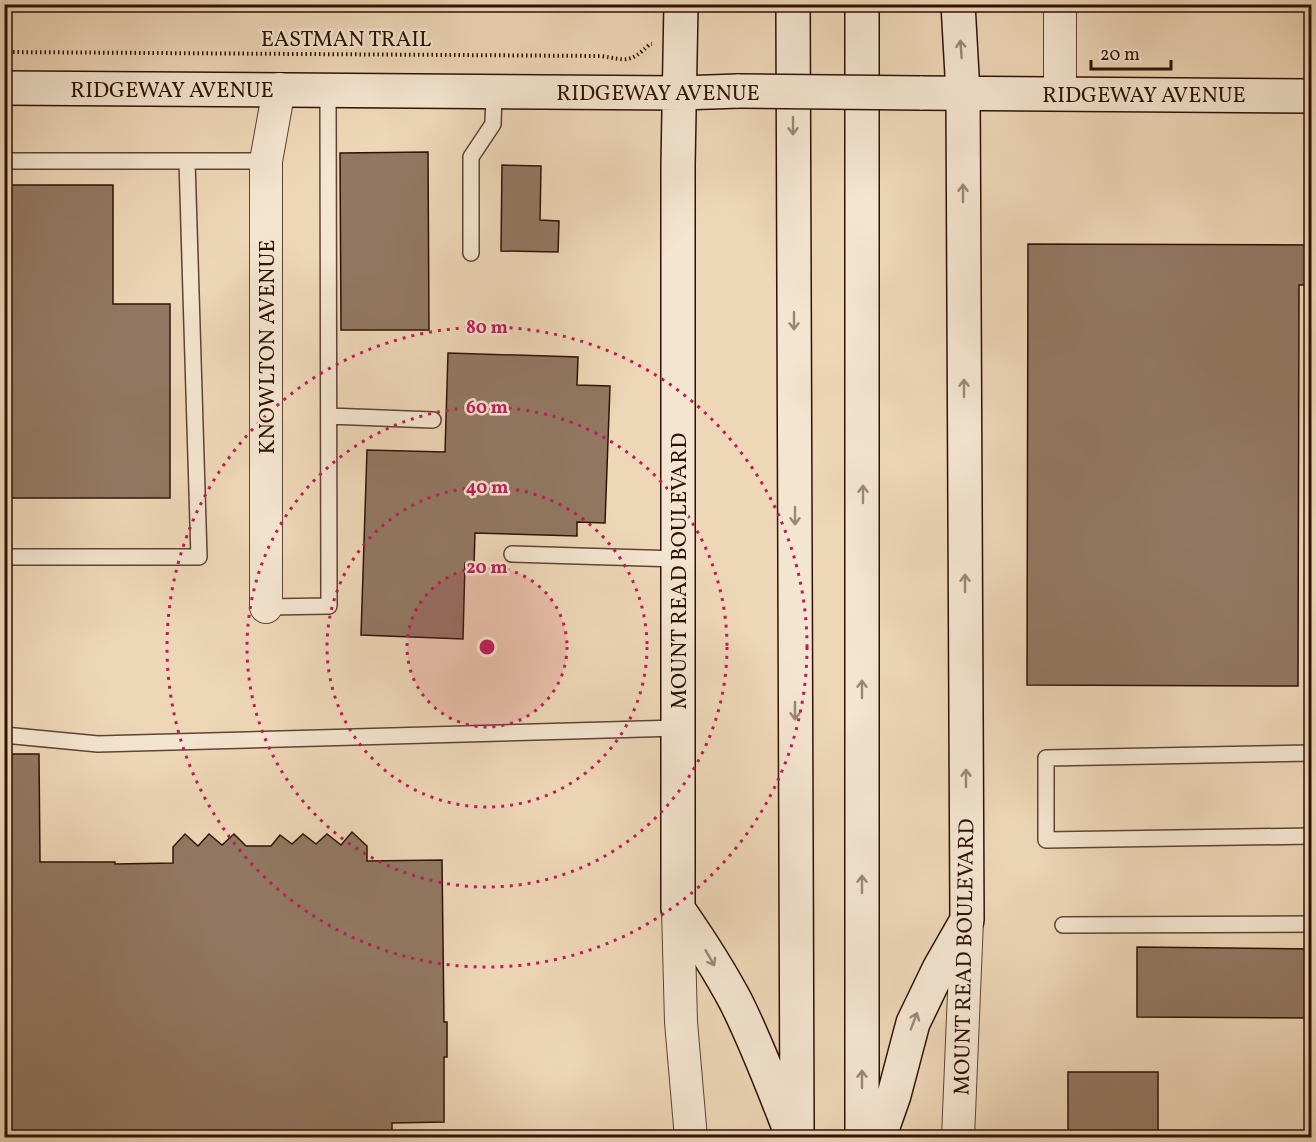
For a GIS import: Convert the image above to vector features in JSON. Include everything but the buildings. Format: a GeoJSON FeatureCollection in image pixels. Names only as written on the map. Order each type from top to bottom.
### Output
{"type":"FeatureCollection","features":[{"type":"Feature","properties":{"kind":"main road","name":"MOUNT READ BOULEVARD"},"geometry":{"type":"LineString","coordinates":[[678,909],[678,165],[681,4]]}},
{"type":"Feature","properties":{"kind":"main road"},"geometry":{"type":"LineString","coordinates":[[793,4],[795,1137]]}},
{"type":"Feature","properties":{"kind":"main road"},"geometry":{"type":"LineString","coordinates":[[861,4],[863,142],[862,1137]]}},
{"type":"Feature","properties":{"kind":"main road","name":"MOUNT READ BOULEVARD"},"geometry":{"type":"LineString","coordinates":[[958,4],[963,93],[967,920]]}},
{"type":"Feature","properties":{"kind":"main road","name":"RIDGEWAY AVENUE"},"geometry":{"type":"LineString","coordinates":[[4,88],[1311,96]]}},
{"type":"Feature","properties":{"kind":"main road"},"geometry":{"type":"LineString","coordinates":[[678,909],[708,953],[736,1003],[795,1137]]}},
{"type":"Feature","properties":{"kind":"main road"},"geometry":{"type":"LineString","coordinates":[[879,1137],[894,1095],[913,1023],[939,969],[967,920]]}},
{"type":"Feature","properties":{"kind":"street"},"geometry":{"type":"LineString","coordinates":[[1060,4],[1060,94]]}},
{"type":"Feature","properties":{"kind":"street","name":"KNOWLTON AVENUE"},"geometry":{"type":"LineString","coordinates":[[266,607],[266,161],[279,89]]}},
{"type":"Feature","properties":{"kind":"street","name":"MOUNT READ BOULEVARD"},"geometry":{"type":"LineString","coordinates":[[678,909],[681,1022],[691,1137]]}},
{"type":"Feature","properties":{"kind":"street","name":"MOUNT READ BOULEVARD"},"geometry":{"type":"LineString","coordinates":[[958,1137],[967,920]]}},
{"type":"Feature","properties":{"kind":"lane"},"geometry":{"type":"LineString","coordinates":[[266,607],[329,606],[328,90]]}},
{"type":"Feature","properties":{"kind":"lane"},"geometry":{"type":"LineString","coordinates":[[471,253],[471,157],[493,124],[494,91]]}},
{"type":"Feature","properties":{"kind":"lane"},"geometry":{"type":"LineString","coordinates":[[4,161],[266,161]]}},
{"type":"Feature","properties":{"kind":"lane"},"geometry":{"type":"LineString","coordinates":[[4,557],[199,557],[187,161]]}},
{"type":"Feature","properties":{"kind":"lane"},"geometry":{"type":"LineString","coordinates":[[329,416],[433,420]]}},
{"type":"Feature","properties":{"kind":"lane"},"geometry":{"type":"LineString","coordinates":[[512,554],[678,559]]}},
{"type":"Feature","properties":{"kind":"lane"},"geometry":{"type":"LineString","coordinates":[[4,735],[98,744],[678,728]]}},
{"type":"Feature","properties":{"kind":"lane"},"geometry":{"type":"LineString","coordinates":[[1311,753],[1046,758],[1046,840],[1311,836]]}},
{"type":"Feature","properties":{"kind":"lane"},"geometry":{"type":"LineString","coordinates":[[1063,925],[1311,924]]}},
{"type":"Feature","properties":{"kind":"path","name":"EASTMAN TRAIL"},"geometry":{"type":"LineString","coordinates":[[4,52],[601,56],[626,60],[637,57],[650,44],[681,44]]}}]}
